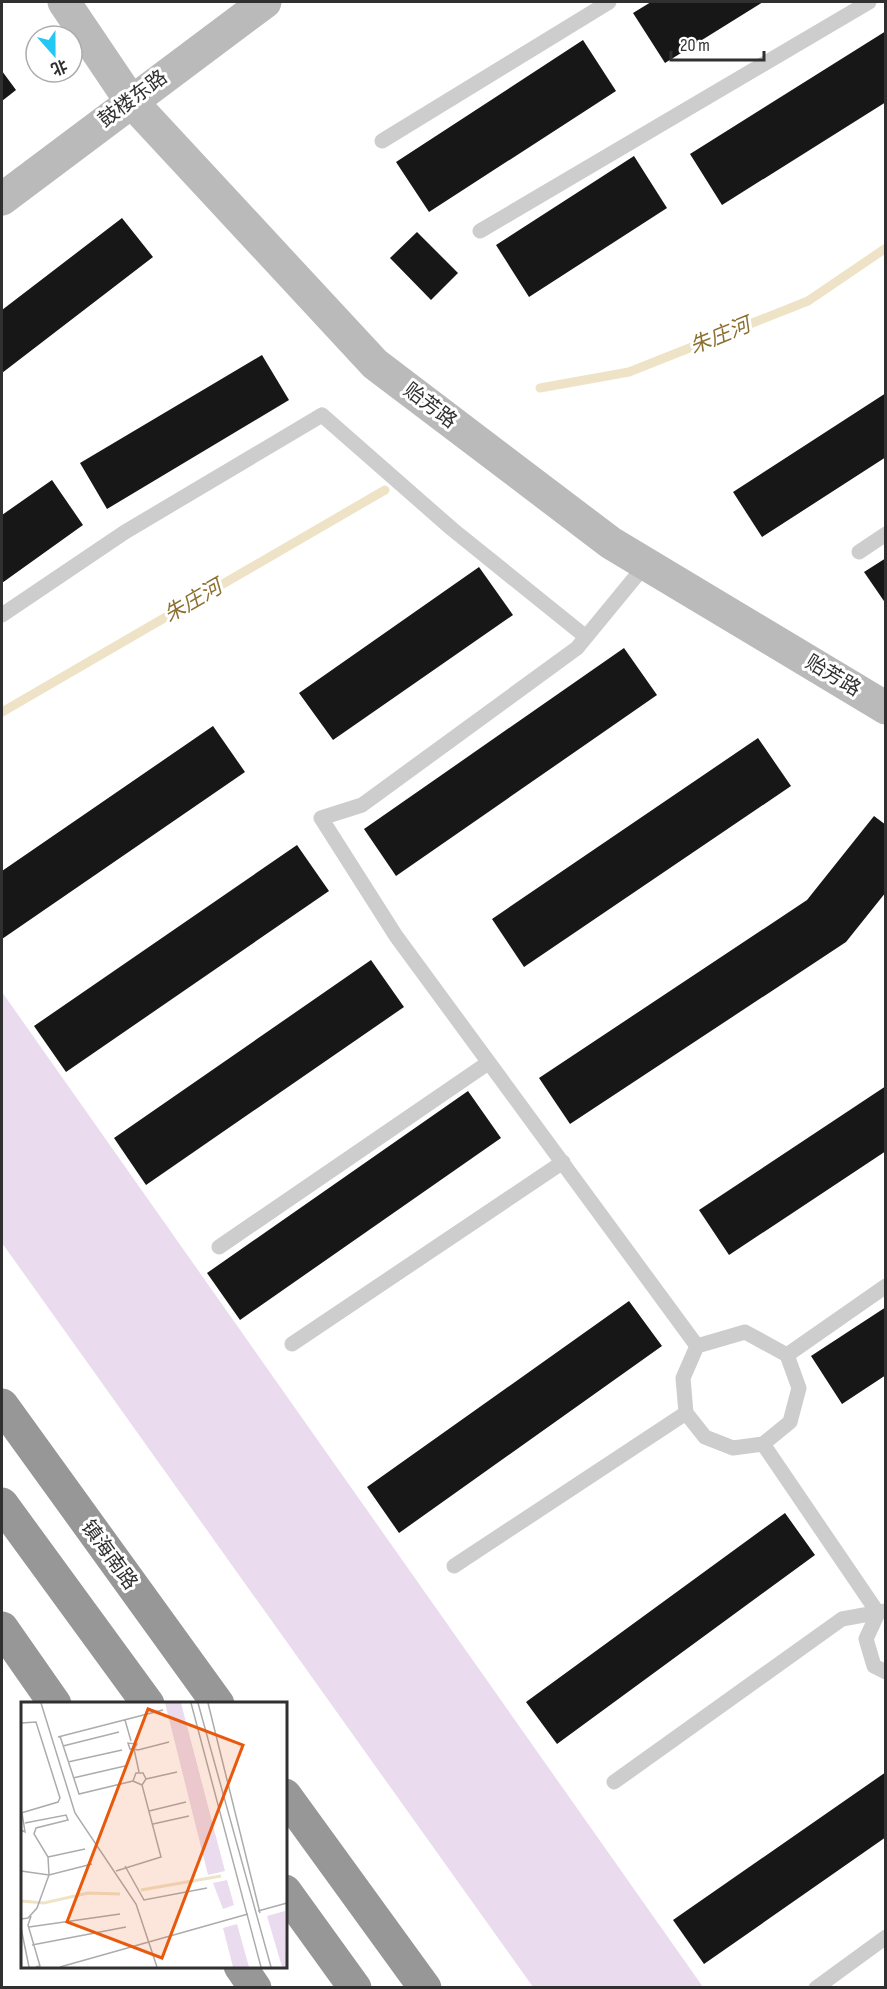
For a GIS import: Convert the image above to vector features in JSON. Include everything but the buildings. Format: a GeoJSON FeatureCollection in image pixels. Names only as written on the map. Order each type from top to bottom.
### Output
{"type":"FeatureCollection","features":[{"type":"Feature","properties":{"kind":"highway","name":"镇海南路"},"geometry":{"type":"LineString","coordinates":[[2,1405],[217,1702]]}},
{"type":"Feature","properties":{"kind":"highway"},"geometry":{"type":"LineString","coordinates":[[2,1504],[147,1702]]}},
{"type":"Feature","properties":{"kind":"highway"},"geometry":{"type":"LineString","coordinates":[[2,1628],[54,1702]]}},
{"type":"Feature","properties":{"kind":"highway"},"geometry":{"type":"LineString","coordinates":[[286,1796],[426,1988]]}},
{"type":"Feature","properties":{"kind":"highway"},"geometry":{"type":"LineString","coordinates":[[286,1892],[355,1988]]}},
{"type":"Feature","properties":{"kind":"highway"},"geometry":{"type":"LineString","coordinates":[[241,1968],[255,1988]]}},
{"type":"Feature","properties":{"kind":"street","name":"贻芳路"},"geometry":{"type":"LineString","coordinates":[[64,2],[130,100],[375,364],[611,543],[885,708]]}},
{"type":"Feature","properties":{"kind":"street","name":"鼓楼东路"},"geometry":{"type":"LineString","coordinates":[[2,199],[130,100],[265,2]]}},
{"type":"Feature","properties":{"kind":"lane"},"geometry":{"type":"LineString","coordinates":[[382,141],[609,2]]}},
{"type":"Feature","properties":{"kind":"lane"},"geometry":{"type":"LineString","coordinates":[[480,231],[869,2]]}},
{"type":"Feature","properties":{"kind":"lane"},"geometry":{"type":"LineString","coordinates":[[2,615],[125,532],[322,415],[452,529],[586,638]]}},
{"type":"Feature","properties":{"kind":"lane"},"geometry":{"type":"LineString","coordinates":[[859,552],[885,534]]}},
{"type":"Feature","properties":{"kind":"lane"},"geometry":{"type":"LineString","coordinates":[[646,564],[577,648],[362,805],[321,818],[396,936],[697,1347]]}},
{"type":"Feature","properties":{"kind":"lane"},"geometry":{"type":"LineString","coordinates":[[219,1247],[488,1063]]}},
{"type":"Feature","properties":{"kind":"lane"},"geometry":{"type":"LineString","coordinates":[[292,1344],[563,1162]]}},
{"type":"Feature","properties":{"kind":"lane"},"geometry":{"type":"LineString","coordinates":[[787,1355],[885,1286]]}},
{"type":"Feature","properties":{"kind":"lane"},"geometry":{"type":"LineString","coordinates":[[745,1332],[787,1355],[799,1388],[790,1422],[762,1444],[733,1448],[705,1437],[686,1413],[683,1378],[697,1347],[745,1332]]}},
{"type":"Feature","properties":{"kind":"lane"},"geometry":{"type":"LineString","coordinates":[[454,1566],[686,1413]]}},
{"type":"Feature","properties":{"kind":"lane"},"geometry":{"type":"LineString","coordinates":[[762,1444],[882,1612]]}},
{"type":"Feature","properties":{"kind":"lane"},"geometry":{"type":"LineString","coordinates":[[882,1612],[866,1638],[874,1666],[885,1672]]}},
{"type":"Feature","properties":{"kind":"lane"},"geometry":{"type":"LineString","coordinates":[[614,1782],[842,1619],[882,1612]]}},
{"type":"Feature","properties":{"kind":"lane"},"geometry":{"type":"LineString","coordinates":[[816,1988],[885,1937]]}},
{"type":"Feature","properties":{"kind":"shaded area"},"geometry":{"type":"Polygon","coordinates":[[[2,992],[703,1987],[533,1987],[2,1243],[2,992]]]}},
{"type":"Feature","properties":{"kind":"waterway","name":"朱庄河"},"geometry":{"type":"LineString","coordinates":[[540,388],[629,372],[808,301],[886,248]]}},
{"type":"Feature","properties":{"kind":"waterway","name":"朱庄河"},"geometry":{"type":"LineString","coordinates":[[2,712],[385,490]]}}]}
